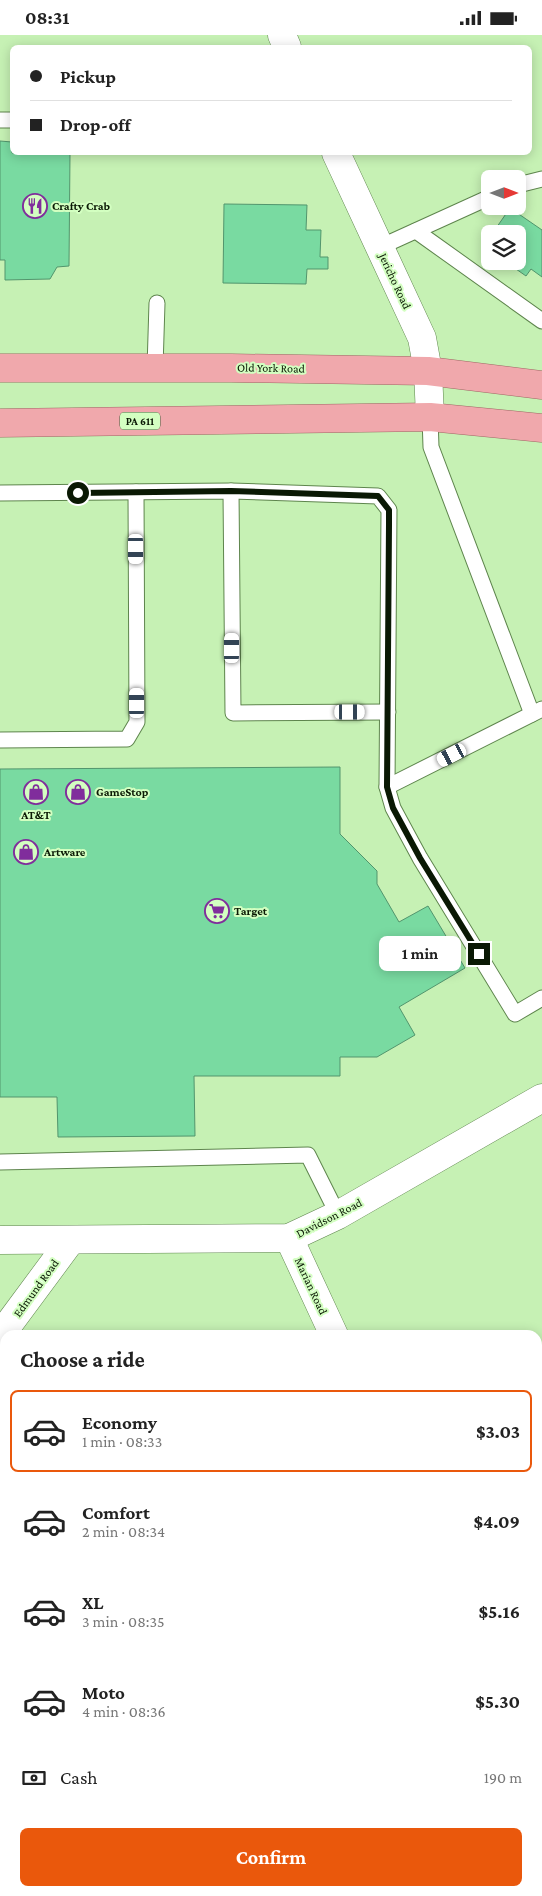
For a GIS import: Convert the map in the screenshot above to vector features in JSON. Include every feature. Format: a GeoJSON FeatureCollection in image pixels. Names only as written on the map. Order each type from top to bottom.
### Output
{"type":"FeatureCollection","features":[{"type":"Feature","properties":{"kind":"highway","name":"Old York Road"},"geometry":{"type":"LineString","coordinates":[[0,368],[428,371],[542,385]]}},
{"type":"Feature","properties":{"kind":"highway","name":"PA 611"},"geometry":{"type":"LineString","coordinates":[[0,423],[430,417],[542,428]]}},
{"type":"Feature","properties":{"kind":"street","name":"Jericho Road"},"geometry":{"type":"LineString","coordinates":[[337,155],[422,338],[428,371],[430,417]]}},
{"type":"Feature","properties":{"kind":"street","name":"Davidson Road"},"geometry":{"type":"LineString","coordinates":[[0,1239],[288,1238],[338,1215],[542,1098]]}},
{"type":"Feature","properties":{"kind":"street","name":"Marian Road"},"geometry":{"type":"LineString","coordinates":[[288,1238],[332,1330]]}},
{"type":"Feature","properties":{"kind":"street","name":"Edmund Road"},"geometry":{"type":"LineString","coordinates":[[4,1330],[71,1240]]}},
{"type":"Feature","properties":{"kind":"lane"},"geometry":{"type":"LineString","coordinates":[[526,183],[542,179]]}},
{"type":"Feature","properties":{"kind":"lane"},"geometry":{"type":"LineString","coordinates":[[380,247],[481,201]]}},
{"type":"Feature","properties":{"kind":"lane"},"geometry":{"type":"LineString","coordinates":[[416,231],[542,321]]}},
{"type":"Feature","properties":{"kind":"lane"},"geometry":{"type":"LineString","coordinates":[[155,368],[157,303]]}},
{"type":"Feature","properties":{"kind":"lane"},"geometry":{"type":"LineString","coordinates":[[387,787],[537,712],[430,447],[430,417]]}},
{"type":"Feature","properties":{"kind":"lane"},"geometry":{"type":"LineString","coordinates":[[231,491],[233,713],[388,712]]}},
{"type":"Feature","properties":{"kind":"lane"},"geometry":{"type":"LineString","coordinates":[[0,493],[231,491],[378,496],[389,510],[387,787],[393,808],[420,858],[515,1014],[542,997]]}},
{"type":"Feature","properties":{"kind":"lane"},"geometry":{"type":"LineString","coordinates":[[0,740],[127,739],[137,722],[136,492]]}},
{"type":"Feature","properties":{"kind":"lane"},"geometry":{"type":"LineString","coordinates":[[0,1162],[308,1155],[338,1215]]}},
{"type":"Feature","properties":{"kind":"building","name":"Crafty Crab"},"geometry":{"type":"Polygon","coordinates":[[[0,141],[10,142],[10,155],[70,155],[69,266],[57,267],[50,279],[5,280],[5,260],[0,260],[0,141]]]}},
{"type":"Feature","properties":{"kind":"building"},"geometry":{"type":"Polygon","coordinates":[[[224,204],[307,205],[306,230],[321,230],[320,257],[328,257],[328,269],[307,269],[306,284],[223,283],[224,204]]]}},
{"type":"Feature","properties":{"kind":"building"},"geometry":{"type":"Polygon","coordinates":[[[505,215],[520,215],[542,230],[542,277],[531,269],[526,276],[517,270],[526,270],[526,225],[498,225],[505,215]]]}},
{"type":"Feature","properties":{"kind":"building"},"geometry":{"type":"Polygon","coordinates":[[[340,767],[340,834],[377,871],[377,884],[399,922],[428,906],[465,968],[399,1007],[415,1035],[377,1057],[340,1057],[340,1076],[194,1076],[195,1136],[58,1137],[57,1097],[0,1097],[0,769],[340,767]]]}},
{"type":"Feature","properties":{"kind":"place","name":"Crafty Crab"},"geometry":{"type":"Point","coordinates":[35,206]}},
{"type":"Feature","properties":{"kind":"place","name":"AT&T"},"geometry":{"type":"Point","coordinates":[36,792]}},
{"type":"Feature","properties":{"kind":"place","name":"GameStop"},"geometry":{"type":"Point","coordinates":[78,792]}},
{"type":"Feature","properties":{"kind":"place","name":"Artware"},"geometry":{"type":"Point","coordinates":[26,852]}},
{"type":"Feature","properties":{"kind":"place","name":"Target"},"geometry":{"type":"Point","coordinates":[217,911]}},
{"type":"Feature","properties":{"kind":"route"},"geometry":{"type":"LineString","coordinates":[[78,493],[231,491],[378,496],[389,510],[387,787],[393,808],[420,858],[479,954]]}}]}
